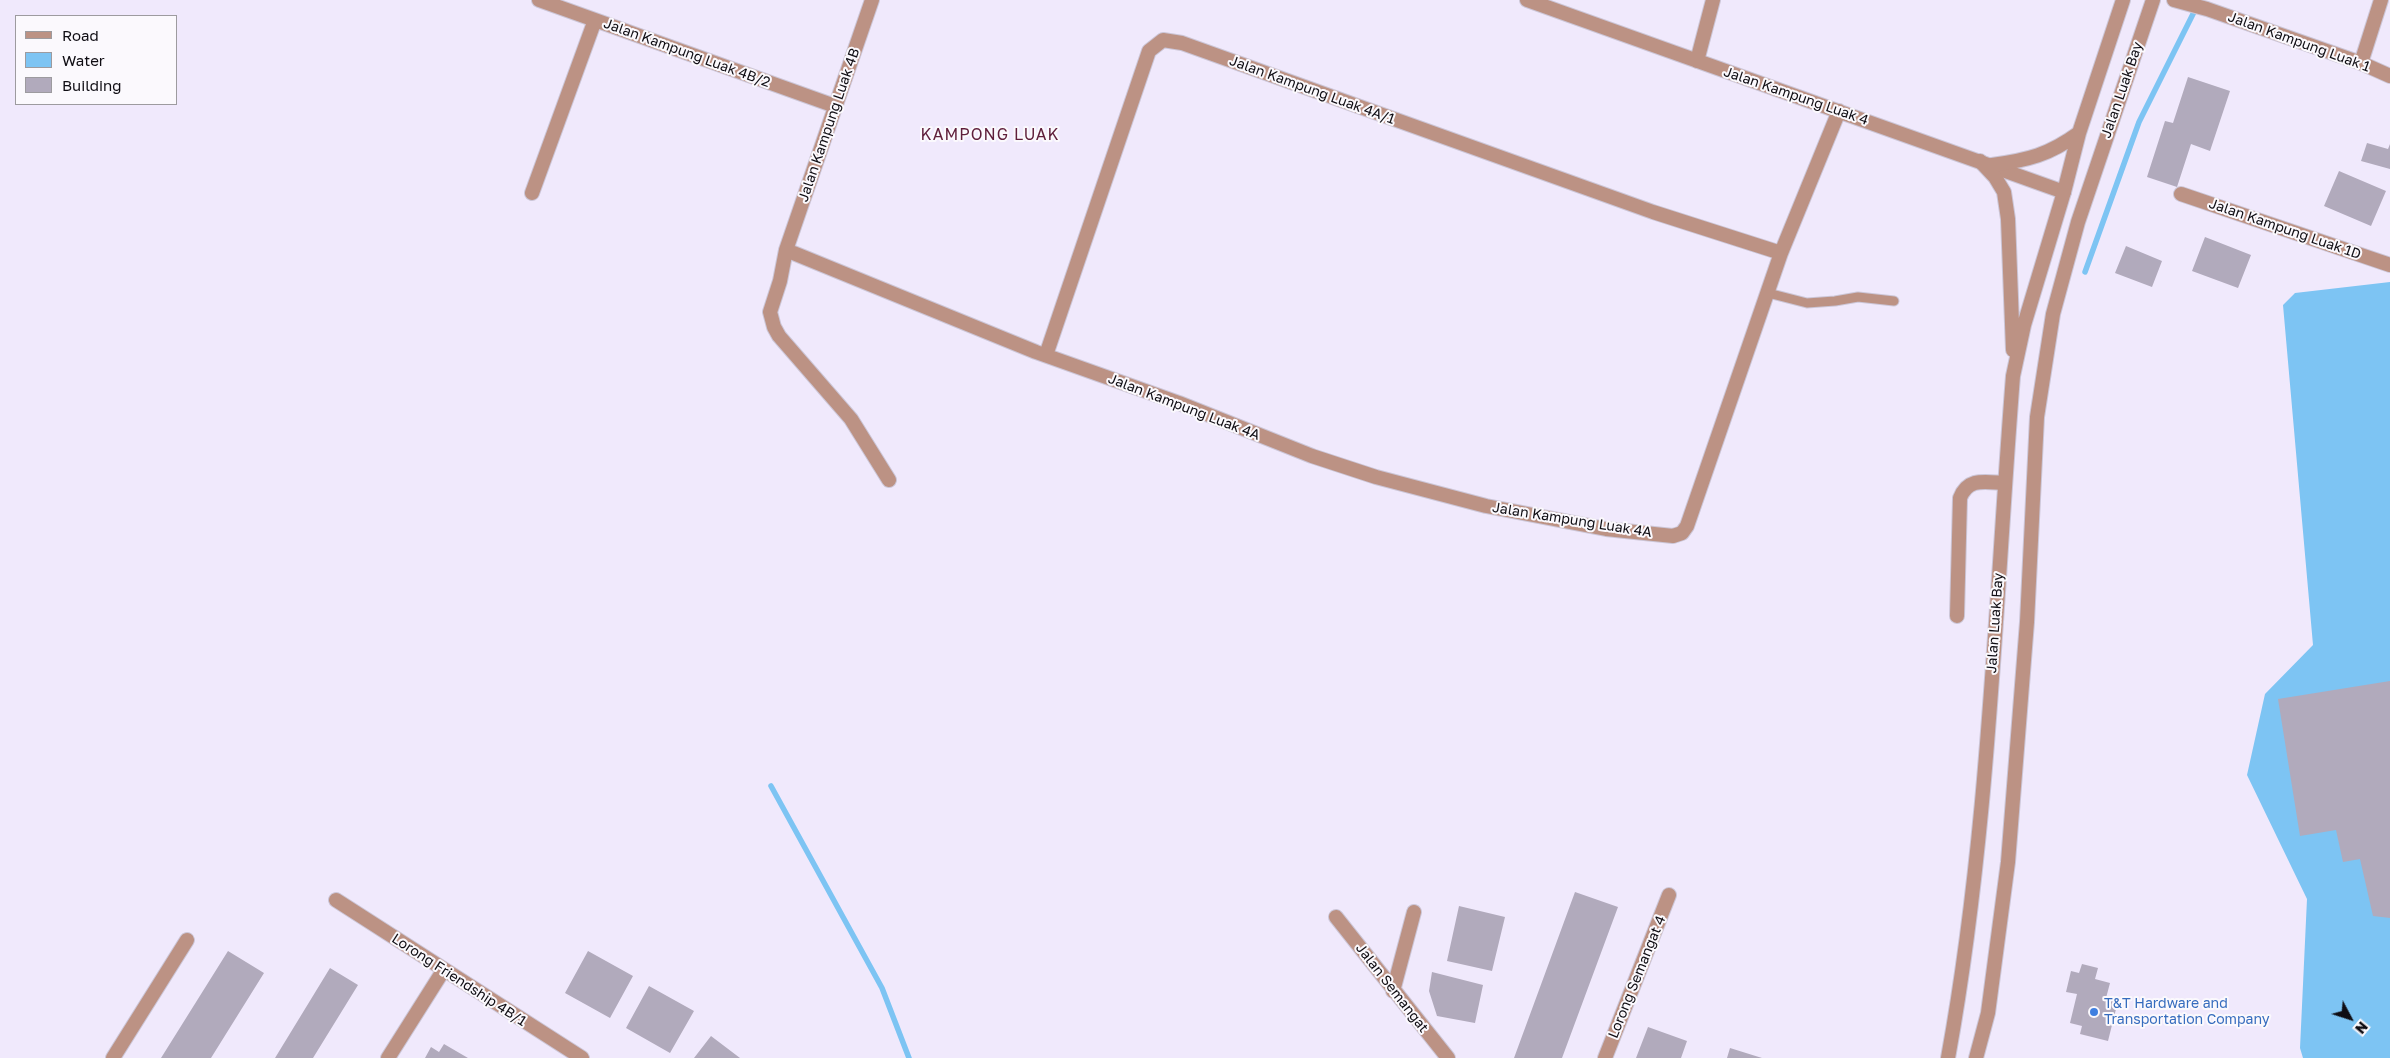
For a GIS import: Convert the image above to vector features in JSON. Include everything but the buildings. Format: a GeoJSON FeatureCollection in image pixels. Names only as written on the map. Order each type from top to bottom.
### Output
{"type":"FeatureCollection","features":[{"type":"Feature","properties":{"kind":"street","name":"Jalan Kampung Luak 4B/2"},"geometry":{"type":"LineString","coordinates":[[539,0],[835,106]]}},
{"type":"Feature","properties":{"kind":"street","name":"Jalan Kampung Luak 4B"},"geometry":{"type":"LineString","coordinates":[[872,0],[786,250],[780,281],[770,312],[774,327],[779,336],[851,419],[889,480]]}},
{"type":"Feature","properties":{"kind":"street","name":"Jalan Kampung Luak 4"},"geometry":{"type":"LineString","coordinates":[[1527,0],[2064,192]]}},
{"type":"Feature","properties":{"kind":"street"},"geometry":{"type":"LineString","coordinates":[[1697,61],[1713,0]]}},
{"type":"Feature","properties":{"kind":"street","name":"Jalan Luak Bay"},"geometry":{"type":"LineString","coordinates":[[1948,1058],[1960,993],[1978,851],[2013,376],[2024,325],[2064,192],[2079,133],[2123,0]]}},
{"type":"Feature","properties":{"kind":"street","name":"Jalan Luak Bay"},"geometry":{"type":"LineString","coordinates":[[2078,222],[2153,0]]}},
{"type":"Feature","properties":{"kind":"street","name":"Jalan Kampung Luak 1"},"geometry":{"type":"LineString","coordinates":[[2176,0],[2361,63],[2390,76]]}},
{"type":"Feature","properties":{"kind":"street"},"geometry":{"type":"LineString","coordinates":[[2361,63],[2381,0]]}},
{"type":"Feature","properties":{"kind":"street"},"geometry":{"type":"LineString","coordinates":[[532,194],[595,20]]}},
{"type":"Feature","properties":{"kind":"street","name":"Jalan Kampung Luak 4A/1"},"geometry":{"type":"LineString","coordinates":[[1041,354],[1149,51],[1163,40],[1182,43],[1644,208],[1781,253]]}},
{"type":"Feature","properties":{"kind":"street","name":"Jalan Kampung Luak 4A"},"geometry":{"type":"LineString","coordinates":[[786,250],[1041,354],[1170,400],[1312,456],[1376,477],[1486,506],[1606,529],[1673,536],[1682,533],[1687,526],[1781,253],[1839,112]]}},
{"type":"Feature","properties":{"kind":"street"},"geometry":{"type":"LineString","coordinates":[[2013,376],[2008,219],[2004,192],[1986,163],[2030,160],[2048,153],[2079,133]]}},
{"type":"Feature","properties":{"kind":"street"},"geometry":{"type":"LineString","coordinates":[[1976,1058],[1988,1014],[2008,862],[2027,622],[2037,417],[2053,314],[2078,222],[2073,206],[2064,192],[2092,180]]}},
{"type":"Feature","properties":{"kind":"street","name":"Jalan Kampung Luak 1D"},"geometry":{"type":"LineString","coordinates":[[2181,194],[2390,265]]}},
{"type":"Feature","properties":{"kind":"street"},"geometry":{"type":"LineString","coordinates":[[1957,616],[1960,498],[1964,488],[1971,483],[2005,482]]}},
{"type":"Feature","properties":{"kind":"street","name":"Lorong Semangat 4"},"geometry":{"type":"LineString","coordinates":[[1605,1058],[1670,895]]}},
{"type":"Feature","properties":{"kind":"street","name":"Lorong Friendship 4B/1"},"geometry":{"type":"LineString","coordinates":[[336,900],[443,971],[582,1058]]}},
{"type":"Feature","properties":{"kind":"street"},"geometry":{"type":"LineString","coordinates":[[1393,991],[1414,912]]}},
{"type":"Feature","properties":{"kind":"street","name":"Jalan Semangat"},"geometry":{"type":"LineString","coordinates":[[1336,917],[1448,1058]]}},
{"type":"Feature","properties":{"kind":"street"},"geometry":{"type":"LineString","coordinates":[[113,1058],[187,940]]}},
{"type":"Feature","properties":{"kind":"street"},"geometry":{"type":"LineString","coordinates":[[388,1058],[443,971]]}},
{"type":"Feature","properties":{"kind":"lane"},"geometry":{"type":"LineString","coordinates":[[1768,293],[1807,303],[1858,297],[1894,302]]}},
{"type":"Feature","properties":{"kind":"water"},"geometry":{"type":"Polygon","coordinates":[[[2390,282],[2390,1058],[2303,1058],[2300,1048],[2307,899],[2247,775],[2265,694],[2313,645],[2283,305],[2295,293],[2390,282]]]}},
{"type":"Feature","properties":{"kind":"waterway"},"geometry":{"type":"LineString","coordinates":[[2085,272],[2139,122],[2200,0]]}},
{"type":"Feature","properties":{"kind":"waterway"},"geometry":{"type":"LineString","coordinates":[[771,786],[882,988],[909,1058]]}},
{"type":"Feature","properties":{"kind":"place","name":"T&T Hardware and Transportation Company"},"geometry":{"type":"Point","coordinates":[2094,1012]}},
{"type":"Feature","properties":{"kind":"district","name":"KAMPONG LUAK"},"geometry":{"type":"Point","coordinates":[990,135]}}]}
